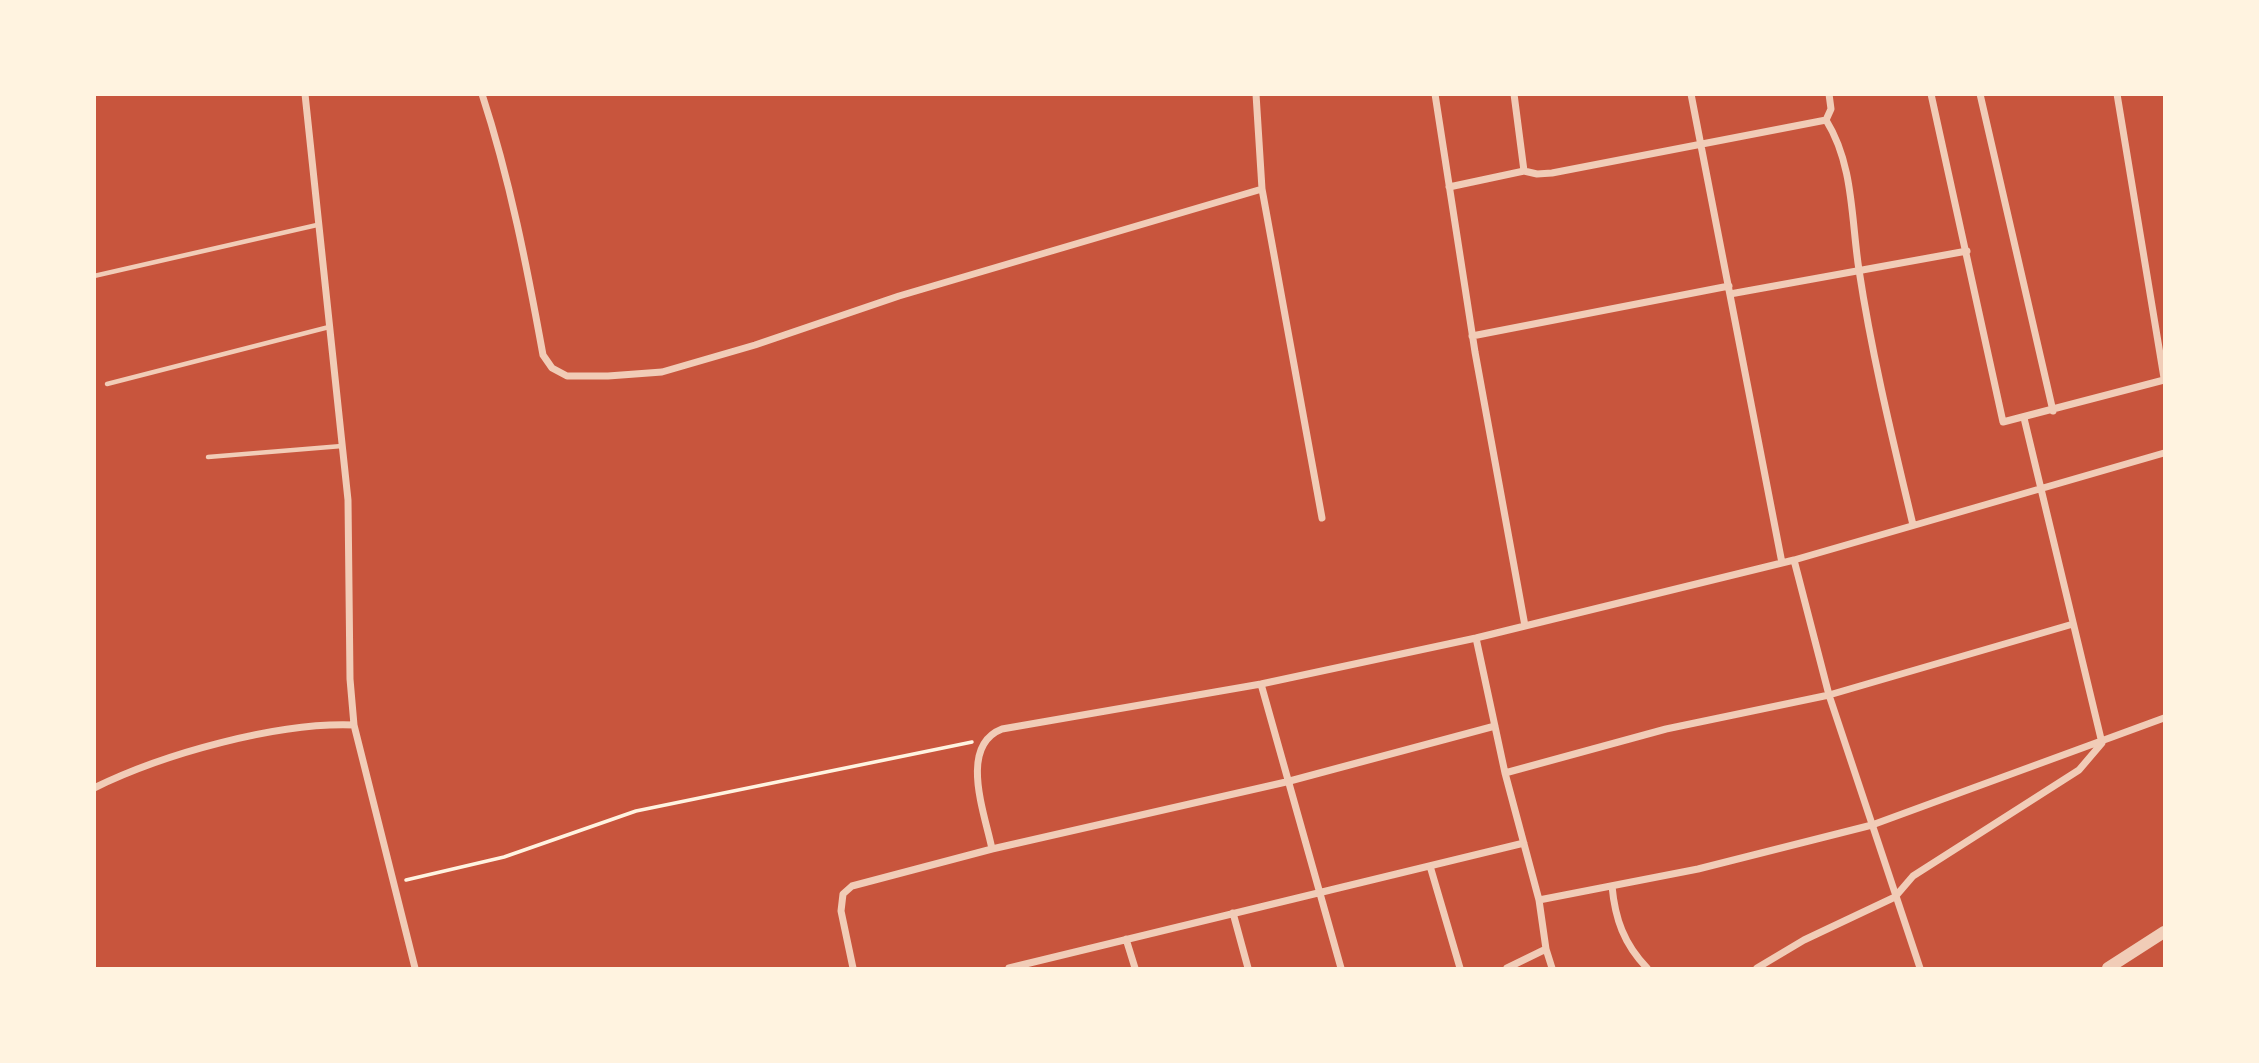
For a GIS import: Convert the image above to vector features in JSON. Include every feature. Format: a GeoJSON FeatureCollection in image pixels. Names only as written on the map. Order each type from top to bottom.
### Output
{"type":"FeatureCollection","features":[{"type":"Feature","properties":{"kind":"street"},"geometry":{"type":"LineString","coordinates":[[305,94],[348,500],[350,680],[354,725],[415,968]]}},
{"type":"Feature","properties":{"kind":"street"},"geometry":{"type":"LineString","coordinates":[[482,94],[500,149],[519,230],[543,355],[552,368],[567,376],[662,372],[755,345],[899,296],[1262,189]]}},
{"type":"Feature","properties":{"kind":"street"},"geometry":{"type":"LineString","coordinates":[[1256,94],[1262,189],[1322,517]]}},
{"type":"Feature","properties":{"kind":"street"},"geometry":{"type":"LineString","coordinates":[[1435,94],[1472,336],[1525,626]]}},
{"type":"Feature","properties":{"kind":"street"},"geometry":{"type":"LineString","coordinates":[[1514,94],[1524,171]]}},
{"type":"Feature","properties":{"kind":"street"},"geometry":{"type":"LineString","coordinates":[[1691,94],[1782,563]]}},
{"type":"Feature","properties":{"kind":"street"},"geometry":{"type":"LineString","coordinates":[[1826,120],[1831,109],[1829,94]]}},
{"type":"Feature","properties":{"kind":"street"},"geometry":{"type":"LineString","coordinates":[[1931,94],[2003,422],[2053,411],[2165,379],[2117,94]]}},
{"type":"Feature","properties":{"kind":"street"},"geometry":{"type":"LineString","coordinates":[[1980,94],[2053,411]]}},
{"type":"Feature","properties":{"kind":"street"},"geometry":{"type":"LineString","coordinates":[[1449,187],[1524,171],[1552,173],[1701,142],[1826,120]]}},
{"type":"Feature","properties":{"kind":"street"},"geometry":{"type":"LineString","coordinates":[[1826,120],[1836,136],[1846,167],[1859,271],[1913,525]]}},
{"type":"Feature","properties":{"kind":"street"},"geometry":{"type":"LineString","coordinates":[[1472,336],[1967,251]]}},
{"type":"Feature","properties":{"kind":"street"},"geometry":{"type":"LineString","coordinates":[[2024,418],[2102,743]]}},
{"type":"Feature","properties":{"kind":"street"},"geometry":{"type":"LineString","coordinates":[[992,849],[977,767],[983,742],[1002,729],[1261,684],[1476,638],[1794,560],[2165,453]]}},
{"type":"Feature","properties":{"kind":"street"},"geometry":{"type":"LineString","coordinates":[[1794,560],[1829,695],[1920,968]]}},
{"type":"Feature","properties":{"kind":"street"},"geometry":{"type":"LineString","coordinates":[[1505,773],[1667,729],[1829,695],[2073,624]]}},
{"type":"Feature","properties":{"kind":"street"},"geometry":{"type":"LineString","coordinates":[[1476,638],[1505,773],[1539,900],[1546,949],[1552,968]]}},
{"type":"Feature","properties":{"kind":"street"},"geometry":{"type":"LineString","coordinates":[[1261,684],[1286,782],[1341,968]]}},
{"type":"Feature","properties":{"kind":"street"},"geometry":{"type":"LineString","coordinates":[[1539,900],[1698,869],[1872,825],[2165,718]]}},
{"type":"Feature","properties":{"kind":"street"},"geometry":{"type":"LineString","coordinates":[[94,788],[116,778],[223,743],[321,724],[354,725]]}},
{"type":"Feature","properties":{"kind":"street"},"geometry":{"type":"LineString","coordinates":[[853,968],[841,911],[843,894],[852,886],[992,849],[1286,782],[1495,726]]}},
{"type":"Feature","properties":{"kind":"street"},"geometry":{"type":"LineString","coordinates":[[1757,968],[1804,940],[1895,898],[1913,876],[2079,770],[2102,743]]}},
{"type":"Feature","properties":{"kind":"street"},"geometry":{"type":"LineString","coordinates":[[1014,968],[1524,843]]}},
{"type":"Feature","properties":{"kind":"street"},"geometry":{"type":"LineString","coordinates":[[1430,866],[1460,968]]}},
{"type":"Feature","properties":{"kind":"street"},"geometry":{"type":"LineString","coordinates":[[1612,886],[1618,925],[1634,955],[1647,968]]}},
{"type":"Feature","properties":{"kind":"street"},"geometry":{"type":"LineString","coordinates":[[1233,913],[1248,968]]}},
{"type":"Feature","properties":{"kind":"street"},"geometry":{"type":"LineString","coordinates":[[2108,968],[2165,932]]}},
{"type":"Feature","properties":{"kind":"street"},"geometry":{"type":"LineString","coordinates":[[1126,939],[1135,968]]}},
{"type":"Feature","properties":{"kind":"street"},"geometry":{"type":"LineString","coordinates":[[1507,968],[1546,949]]}},
{"type":"Feature","properties":{"kind":"lane"},"geometry":{"type":"LineString","coordinates":[[94,276],[317,225]]}},
{"type":"Feature","properties":{"kind":"lane"},"geometry":{"type":"LineString","coordinates":[[107,384],[329,327]]}},
{"type":"Feature","properties":{"kind":"lane"},"geometry":{"type":"LineString","coordinates":[[208,457],[342,446]]}},
{"type":"Feature","properties":{"kind":"path"},"geometry":{"type":"LineString","coordinates":[[394,883],[503,857],[636,811],[963,743],[983,742]]}}]}
